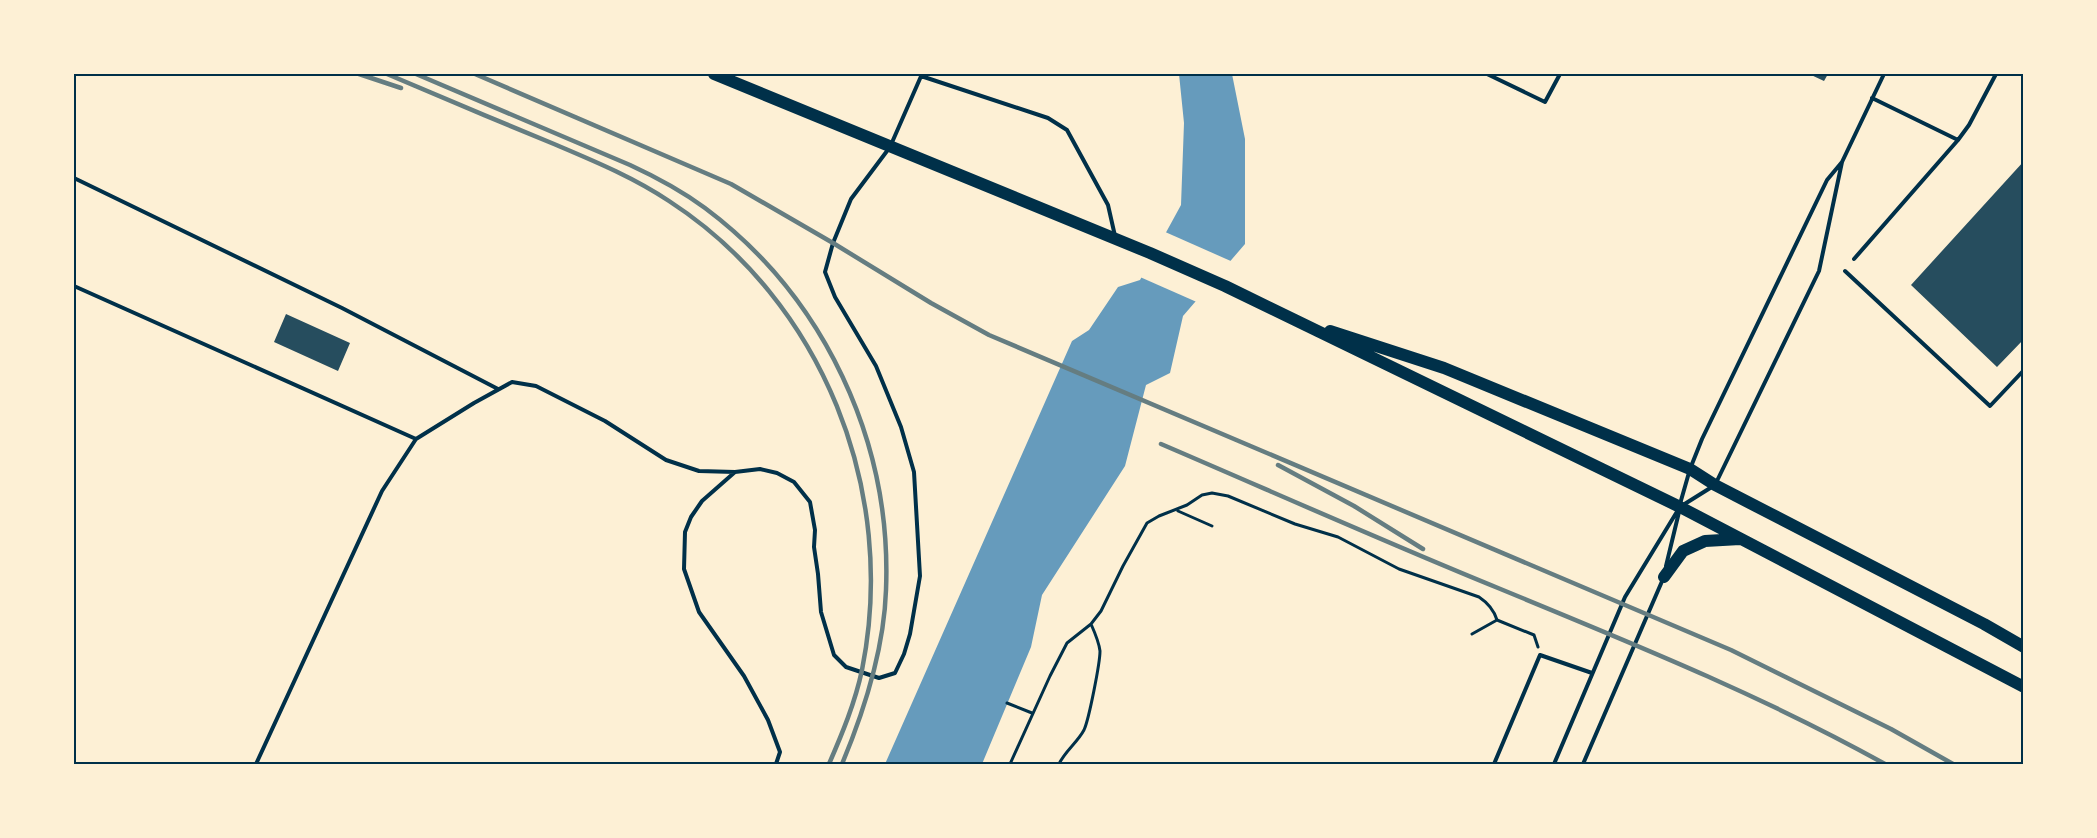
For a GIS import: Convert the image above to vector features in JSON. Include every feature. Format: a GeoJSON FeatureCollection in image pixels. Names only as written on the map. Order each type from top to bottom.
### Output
{"type":"FeatureCollection","features":[{"type":"Feature","properties":{"kind":"main road"},"geometry":{"type":"LineString","coordinates":[[714,74],[1225,286],[1680,507],[2024,687]]}},
{"type":"Feature","properties":{"kind":"main road"},"geometry":{"type":"LineString","coordinates":[[1286,316],[1444,368],[1690,469],[1715,485],[2024,647]]}},
{"type":"Feature","properties":{"kind":"main road"},"geometry":{"type":"LineString","coordinates":[[1664,577],[1683,551],[1705,541],[1743,539]]}},
{"type":"Feature","properties":{"kind":"lane"},"geometry":{"type":"LineString","coordinates":[[1487,74],[1545,102],[1560,74]]}},
{"type":"Feature","properties":{"kind":"lane"},"geometry":{"type":"LineString","coordinates":[[1554,765],[1625,597],[1680,507],[1715,485],[1819,271],[1842,162],[1884,74]]}},
{"type":"Feature","properties":{"kind":"lane"},"geometry":{"type":"LineString","coordinates":[[1854,259],[1958,140],[1969,125],[1996,74]]}},
{"type":"Feature","properties":{"kind":"lane"},"geometry":{"type":"LineString","coordinates":[[256,765],[382,491],[416,439],[512,382],[536,386],[605,421],[666,460],[699,471],[735,472],[760,469],[777,473],[794,482],[810,502],[815,530],[814,547],[821,612],[834,655],[846,667],[879,678],[894,674],[909,634],[920,576],[914,472],[901,427],[876,366],[835,297],[825,272],[833,243],[851,199],[890,147],[922,75],[1048,118],[1067,130],[1108,206],[1116,239]]}},
{"type":"Feature","properties":{"kind":"lane"},"geometry":{"type":"LineString","coordinates":[[1872,98],[1958,140]]}},
{"type":"Feature","properties":{"kind":"lane"},"geometry":{"type":"LineString","coordinates":[[1582,765],[1664,577],[1690,469],[1702,439],[1827,180],[1842,162]]}},
{"type":"Feature","properties":{"kind":"lane"},"geometry":{"type":"LineString","coordinates":[[74,178],[342,308],[499,389]]}},
{"type":"Feature","properties":{"kind":"lane"},"geometry":{"type":"LineString","coordinates":[[1845,271],[1869,296],[1990,406],[2024,370]]}},
{"type":"Feature","properties":{"kind":"lane"},"geometry":{"type":"LineString","coordinates":[[74,286],[416,439]]}},
{"type":"Feature","properties":{"kind":"lane"},"geometry":{"type":"LineString","coordinates":[[735,472],[702,501],[691,517],[685,532],[684,569],[699,612],[744,676],[768,720],[780,752],[776,765]]}},
{"type":"Feature","properties":{"kind":"lane"},"geometry":{"type":"LineString","coordinates":[[1494,765],[1540,655],[1593,673]]}},
{"type":"Feature","properties":{"kind":"path"},"geometry":{"type":"LineString","coordinates":[[1010,765],[1032,713],[1068,643],[1091,624],[1101,611],[1147,523],[1202,495],[1212,493],[1228,496],[1295,524],[1338,537],[1399,569],[1479,597],[1494,612],[1497,620],[1534,635],[1540,655]]}},
{"type":"Feature","properties":{"kind":"path"},"geometry":{"type":"LineString","coordinates":[[1176,510],[1212,526]]}},
{"type":"Feature","properties":{"kind":"path"},"geometry":{"type":"LineString","coordinates":[[1472,634],[1497,620]]}},
{"type":"Feature","properties":{"kind":"path"},"geometry":{"type":"LineString","coordinates":[[1059,765],[1062,757],[1084,730],[1087,720],[1100,651],[1091,624]]}},
{"type":"Feature","properties":{"kind":"path"},"geometry":{"type":"LineString","coordinates":[[1008,703],[1032,713]]}},
{"type":"Feature","properties":{"kind":"water"},"geometry":{"type":"Polygon","coordinates":[[[1179,74],[1232,74],[1245,139],[1245,244],[1183,316],[1170,373],[1146,385],[1125,466],[1042,595],[1031,647],[982,764],[885,764],[1072,341],[1089,330],[1118,287],[1140,280],[1181,205],[1184,123],[1179,74]]]}},
{"type":"Feature","properties":{"kind":"pier"},"geometry":{"type":"Polygon","coordinates":[[[1163,231],[1233,262],[1199,303],[1140,277],[1163,231]]]}},
{"type":"Feature","properties":{"kind":"building"},"geometry":{"type":"Polygon","coordinates":[[[1809,74],[1828,74],[1824,81],[1809,74]]]}},
{"type":"Feature","properties":{"kind":"building"},"geometry":{"type":"Polygon","coordinates":[[[2024,161],[2024,339],[1997,367],[1911,285],[2024,161]]]}},
{"type":"Feature","properties":{"kind":"building"},"geometry":{"type":"Polygon","coordinates":[[[286,314],[350,343],[338,371],[274,342],[286,314]]]}},
{"type":"Feature","properties":{"kind":"railway"},"geometry":{"type":"LineString","coordinates":[[359,74],[401,88]]}},
{"type":"Feature","properties":{"kind":"railway"},"geometry":{"type":"LineString","coordinates":[[387,74],[598,163],[669,201],[723,243],[769,291],[807,346],[837,406],[857,469],[869,535],[870,603],[862,670],[852,706],[829,764]]}},
{"type":"Feature","properties":{"kind":"railway"},"geometry":{"type":"LineString","coordinates":[[416,74],[630,165],[687,196],[705,208],[747,244],[784,284],[816,329],[842,376],[863,427],[877,480],[885,534],[886,590],[882,635],[866,701],[842,764]]}},
{"type":"Feature","properties":{"kind":"railway"},"geometry":{"type":"LineString","coordinates":[[475,74],[731,184],[989,335],[1731,650],[1891,729],[1953,764]]}},
{"type":"Feature","properties":{"kind":"railway"},"geometry":{"type":"LineString","coordinates":[[1161,444],[1413,553],[1694,670],[1791,715],[1885,764]]}},
{"type":"Feature","properties":{"kind":"railway"},"geometry":{"type":"LineString","coordinates":[[1278,465],[1354,506],[1423,549]]}}]}
